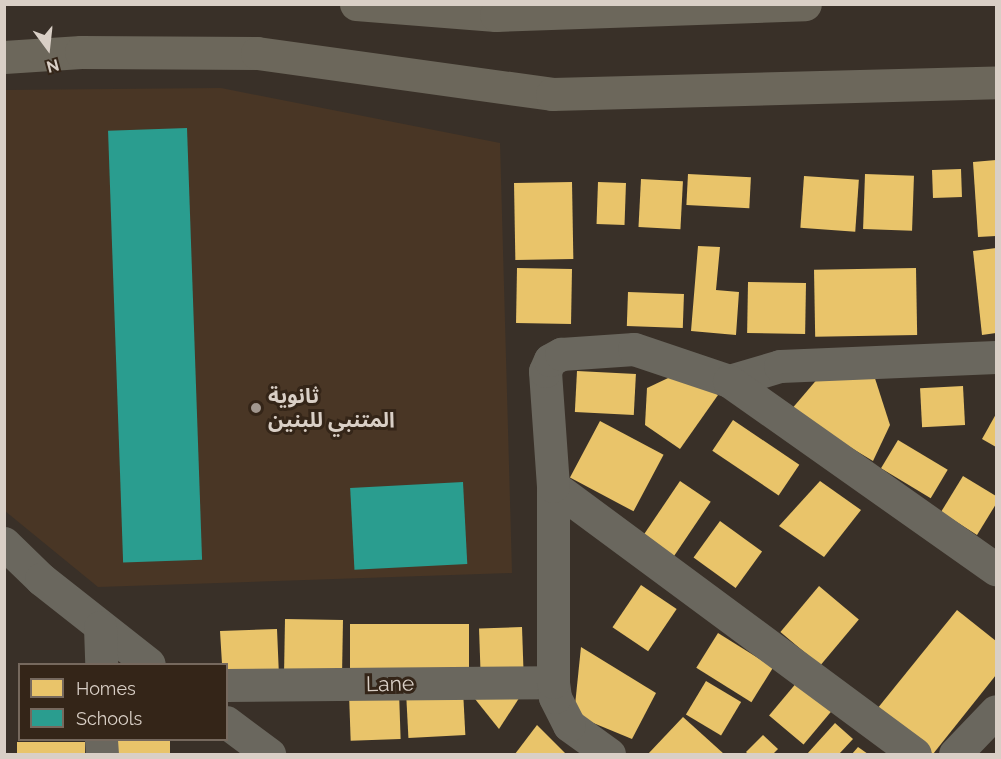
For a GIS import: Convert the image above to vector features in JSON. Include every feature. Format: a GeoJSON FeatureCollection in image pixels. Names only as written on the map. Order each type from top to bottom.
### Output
{"type":"FeatureCollection","features":[{"type":"Feature","properties":{"kind":"main road"},"geometry":{"type":"LineString","coordinates":[[356,4],[496,10],[805,4]]}},
{"type":"Feature","properties":{"kind":"main road"},"geometry":{"type":"LineString","coordinates":[[4,57],[81,52],[257,53],[428,79],[552,94],[996,82]]}},
{"type":"Feature","properties":{"kind":"street"},"geometry":{"type":"LineString","coordinates":[[609,754],[569,725],[555,697],[553,682],[553,486],[545,383],[545,371],[550,360],[573,351],[634,349],[729,381],[996,569]]}},
{"type":"Feature","properties":{"kind":"street"},"geometry":{"type":"LineString","coordinates":[[729,381],[780,366],[996,357]]}},
{"type":"Feature","properties":{"kind":"street"},"geometry":{"type":"LineString","coordinates":[[553,486],[915,754]]}},
{"type":"Feature","properties":{"kind":"street"},"geometry":{"type":"LineString","coordinates":[[4,543],[41,579],[149,663]]}},
{"type":"Feature","properties":{"kind":"street"},"geometry":{"type":"LineString","coordinates":[[100,627],[100,663]]}},
{"type":"Feature","properties":{"kind":"street","name":"Lane"},"geometry":{"type":"LineString","coordinates":[[228,685],[553,682]]}},
{"type":"Feature","properties":{"kind":"street"},"geometry":{"type":"LineString","coordinates":[[955,754],[996,711]]}},
{"type":"Feature","properties":{"kind":"street"},"geometry":{"type":"LineString","coordinates":[[228,723],[269,754]]}},
{"type":"Feature","properties":{"kind":"shaded area","name":"ثانوية المتنبي للبنين"},"geometry":{"type":"Polygon","coordinates":[[[221,88],[500,143],[512,573],[98,587],[5,511],[4,90],[221,88]]]}},
{"type":"Feature","properties":{"kind":"building: Homes"},"geometry":{"type":"Polygon","coordinates":[[[996,160],[996,236],[978,237],[973,162],[996,160]]]}},
{"type":"Feature","properties":{"kind":"building: Homes"},"geometry":{"type":"Polygon","coordinates":[[[961,169],[962,197],[933,198],[932,170],[961,169]]]}},
{"type":"Feature","properties":{"kind":"building: Homes"},"geometry":{"type":"Polygon","coordinates":[[[688,174],[751,177],[749,208],[686,205],[688,174]]]}},
{"type":"Feature","properties":{"kind":"building: Homes"},"geometry":{"type":"Polygon","coordinates":[[[865,174],[914,176],[912,231],[863,229],[865,174]]]}},
{"type":"Feature","properties":{"kind":"building: Homes"},"geometry":{"type":"Polygon","coordinates":[[[804,176],[859,180],[855,232],[800,228],[804,176]]]}},
{"type":"Feature","properties":{"kind":"building: Homes"},"geometry":{"type":"Polygon","coordinates":[[[641,179],[683,181],[680,229],[638,227],[641,179]]]}},
{"type":"Feature","properties":{"kind":"building: Homes"},"geometry":{"type":"Polygon","coordinates":[[[572,182],[573,259],[515,260],[514,183],[572,182]]]}},
{"type":"Feature","properties":{"kind":"building: Homes"},"geometry":{"type":"Polygon","coordinates":[[[598,182],[626,183],[625,225],[597,224],[598,182]]]}},
{"type":"Feature","properties":{"kind":"building: Homes"},"geometry":{"type":"Polygon","coordinates":[[[698,246],[720,247],[716,290],[739,292],[736,335],[691,331],[698,246]]]}},
{"type":"Feature","properties":{"kind":"building: Homes"},"geometry":{"type":"Polygon","coordinates":[[[996,248],[996,333],[982,335],[973,251],[996,248]]]}},
{"type":"Feature","properties":{"kind":"building: Homes"},"geometry":{"type":"Polygon","coordinates":[[[517,268],[572,269],[571,324],[516,323],[517,268]]]}},
{"type":"Feature","properties":{"kind":"building: Homes"},"geometry":{"type":"Polygon","coordinates":[[[916,268],[917,335],[815,337],[814,270],[916,268]]]}},
{"type":"Feature","properties":{"kind":"building: Homes"},"geometry":{"type":"Polygon","coordinates":[[[748,282],[806,283],[805,334],[747,333],[748,282]]]}},
{"type":"Feature","properties":{"kind":"building: Homes"},"geometry":{"type":"Polygon","coordinates":[[[628,292],[684,294],[683,328],[627,326],[628,292]]]}},
{"type":"Feature","properties":{"kind":"building: Homes"},"geometry":{"type":"Polygon","coordinates":[[[871,366],[890,425],[873,461],[790,411],[825,370],[871,366]]]}},
{"type":"Feature","properties":{"kind":"building: Homes"},"geometry":{"type":"Polygon","coordinates":[[[577,371],[636,374],[634,415],[575,412],[577,371]]]}},
{"type":"Feature","properties":{"kind":"building: Homes"},"geometry":{"type":"Polygon","coordinates":[[[683,371],[718,395],[680,449],[645,425],[647,388],[683,371]]]}},
{"type":"Feature","properties":{"kind":"building: Homes"},"geometry":{"type":"Polygon","coordinates":[[[963,386],[965,425],[922,427],[920,388],[963,386]]]}},
{"type":"Feature","properties":{"kind":"building: Homes"},"geometry":{"type":"Polygon","coordinates":[[[996,414],[996,447],[982,439],[996,414]]]}},
{"type":"Feature","properties":{"kind":"building: Homes"},"geometry":{"type":"Polygon","coordinates":[[[733,420],[799,465],[779,495],[712,451],[733,420]]]}},
{"type":"Feature","properties":{"kind":"building: Homes"},"geometry":{"type":"Polygon","coordinates":[[[600,421],[664,455],[634,511],[570,478],[600,421]]]}},
{"type":"Feature","properties":{"kind":"building: Homes"},"geometry":{"type":"Polygon","coordinates":[[[898,440],[948,470],[931,498],[881,468],[898,440]]]}},
{"type":"Feature","properties":{"kind":"building: Homes"},"geometry":{"type":"Polygon","coordinates":[[[963,476],[996,496],[996,504],[977,535],[941,512],[963,476]]]}},
{"type":"Feature","properties":{"kind":"building: Homes"},"geometry":{"type":"Polygon","coordinates":[[[680,481],[711,502],[673,557],[643,537],[680,481]]]}},
{"type":"Feature","properties":{"kind":"building: Homes"},"geometry":{"type":"Polygon","coordinates":[[[820,481],[861,510],[824,557],[779,526],[820,481]]]}},
{"type":"Feature","properties":{"kind":"building: Homes"},"geometry":{"type":"Polygon","coordinates":[[[720,521],[762,552],[736,588],[694,557],[720,521]]]}},
{"type":"Feature","properties":{"kind":"building: Homes"},"geometry":{"type":"Polygon","coordinates":[[[641,585],[677,609],[648,651],[612,627],[641,585]]]}},
{"type":"Feature","properties":{"kind":"building: Homes"},"geometry":{"type":"Polygon","coordinates":[[[819,586],[859,619],[820,665],[780,632],[819,586]]]}},
{"type":"Feature","properties":{"kind":"building: Homes"},"geometry":{"type":"Polygon","coordinates":[[[957,610],[996,641],[996,675],[933,754],[877,709],[957,610]]]}},
{"type":"Feature","properties":{"kind":"building: Homes"},"geometry":{"type":"Polygon","coordinates":[[[285,619],[343,620],[342,673],[284,672],[285,619]]]}},
{"type":"Feature","properties":{"kind":"building: Homes"},"geometry":{"type":"Polygon","coordinates":[[[350,624],[469,624],[469,677],[350,677],[350,624]]]}},
{"type":"Feature","properties":{"kind":"building: Homes"},"geometry":{"type":"Polygon","coordinates":[[[522,627],[524,674],[481,675],[479,629],[522,627]]]}},
{"type":"Feature","properties":{"kind":"building: Homes"},"geometry":{"type":"Polygon","coordinates":[[[277,629],[279,676],[228,679],[228,663],[222,663],[220,631],[277,629]]]}},
{"type":"Feature","properties":{"kind":"building: Homes"},"geometry":{"type":"Polygon","coordinates":[[[718,633],[773,667],[751,702],[696,668],[718,633]]]}},
{"type":"Feature","properties":{"kind":"building: Homes"},"geometry":{"type":"Polygon","coordinates":[[[581,647],[656,693],[632,739],[574,715],[581,647]]]}},
{"type":"Feature","properties":{"kind":"building: Homes"},"geometry":{"type":"Polygon","coordinates":[[[706,681],[741,702],[721,736],[686,714],[706,681]]]}},
{"type":"Feature","properties":{"kind":"building: Homes"},"geometry":{"type":"Polygon","coordinates":[[[798,681],[832,710],[804,744],[769,715],[798,681]]]}},
{"type":"Feature","properties":{"kind":"building: Homes"},"geometry":{"type":"Polygon","coordinates":[[[463,690],[465,735],[408,738],[406,693],[463,690]]]}},
{"type":"Feature","properties":{"kind":"building: Homes"},"geometry":{"type":"Polygon","coordinates":[[[399,692],[401,739],[351,741],[349,694],[399,692]]]}},
{"type":"Feature","properties":{"kind":"building: Homes"},"geometry":{"type":"Polygon","coordinates":[[[523,692],[499,729],[475,699],[523,692]]]}},
{"type":"Feature","properties":{"kind":"building: Homes"},"geometry":{"type":"Polygon","coordinates":[[[683,717],[724,754],[648,754],[683,717]]]}},
{"type":"Feature","properties":{"kind":"building: Homes"},"geometry":{"type":"Polygon","coordinates":[[[835,723],[853,739],[839,754],[807,754],[835,723]]]}},
{"type":"Feature","properties":{"kind":"building: Homes"},"geometry":{"type":"Polygon","coordinates":[[[537,725],[566,754],[515,754],[537,725]]]}},
{"type":"Feature","properties":{"kind":"building: Homes"},"geometry":{"type":"Polygon","coordinates":[[[763,735],[778,749],[773,754],[748,754],[746,752],[763,735]]]}},
{"type":"Feature","properties":{"kind":"building: Homes"},"geometry":{"type":"Polygon","coordinates":[[[112,741],[170,741],[170,754],[112,754],[112,741]]]}},
{"type":"Feature","properties":{"kind":"building: Homes"},"geometry":{"type":"Polygon","coordinates":[[[17,742],[85,742],[85,754],[17,754],[17,742]]]}},
{"type":"Feature","properties":{"kind":"building: Homes"},"geometry":{"type":"Polygon","coordinates":[[[858,747],[868,754],[852,754],[858,747]]]}},
{"type":"Feature","properties":{"kind":"building: Schools"},"geometry":{"type":"Polygon","coordinates":[[[187,128],[202,560],[123,562],[108,131],[187,128]]]}},
{"type":"Feature","properties":{"kind":"building: Schools"},"geometry":{"type":"Polygon","coordinates":[[[463,482],[467,564],[354,570],[350,488],[463,482]]]}},
{"type":"Feature","properties":{"kind":"place","name":"ثانوية المتنبي للبنين"},"geometry":{"type":"Point","coordinates":[256,408]}}]}
